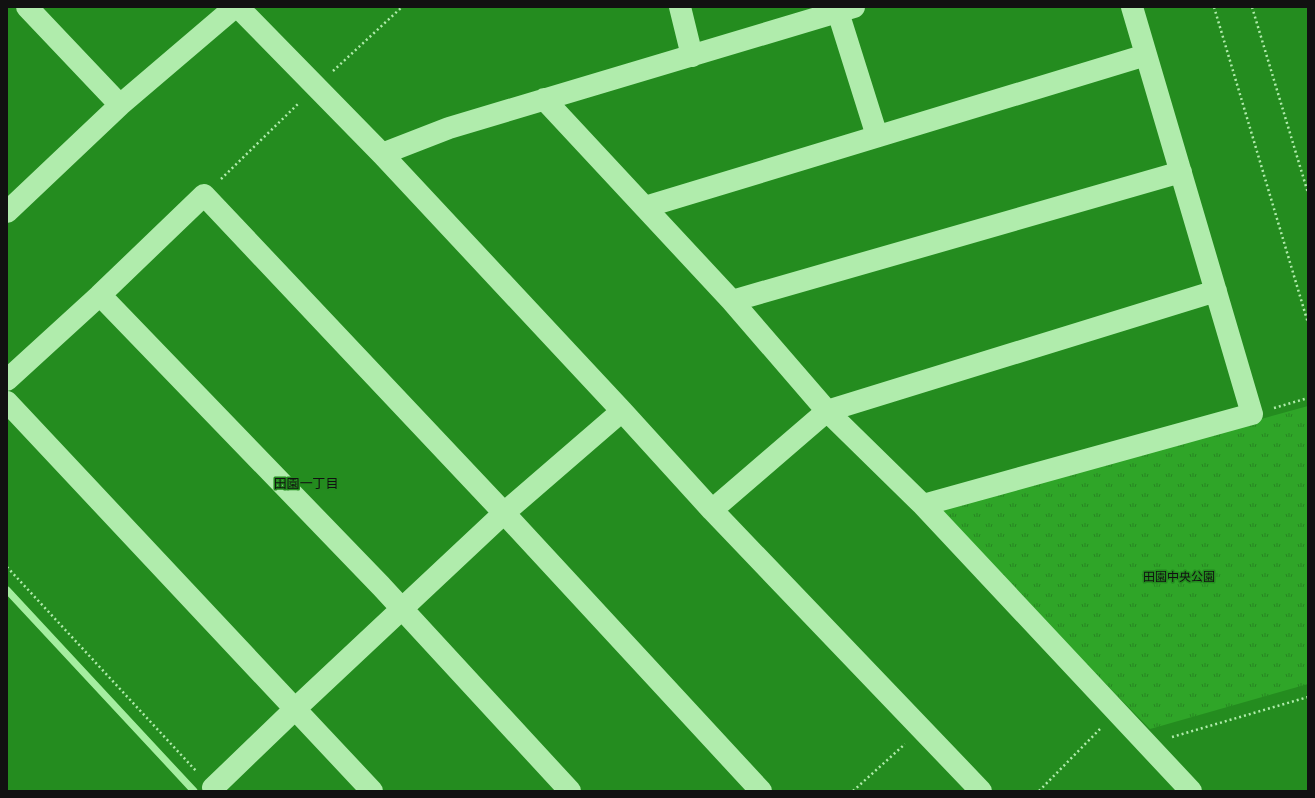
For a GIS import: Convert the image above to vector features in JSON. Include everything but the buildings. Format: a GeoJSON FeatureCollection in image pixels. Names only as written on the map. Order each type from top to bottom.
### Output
{"type":"FeatureCollection","features":[{"type":"Feature","properties":{"kind":"street"},"geometry":{"type":"LineString","coordinates":[[27,7],[120,105]]}},
{"type":"Feature","properties":{"kind":"street"},"geometry":{"type":"LineString","coordinates":[[10,204],[120,105],[234,7]]}},
{"type":"Feature","properties":{"kind":"street"},"geometry":{"type":"LineString","coordinates":[[238,7],[382,154],[622,411],[712,510],[982,791]]}},
{"type":"Feature","properties":{"kind":"street"},"geometry":{"type":"LineString","coordinates":[[680,7],[692,56]]}},
{"type":"Feature","properties":{"kind":"street"},"geometry":{"type":"LineString","coordinates":[[923,505],[1252,414],[1132,7]]}},
{"type":"Feature","properties":{"kind":"street"},"geometry":{"type":"LineString","coordinates":[[382,154],[449,128],[846,9],[877,136]]}},
{"type":"Feature","properties":{"kind":"street"},"geometry":{"type":"LineString","coordinates":[[645,207],[1146,55]]}},
{"type":"Feature","properties":{"kind":"street"},"geometry":{"type":"LineString","coordinates":[[544,99],[732,301],[827,411],[923,505],[1118,711],[1191,791]]}},
{"type":"Feature","properties":{"kind":"street"},"geometry":{"type":"LineString","coordinates":[[732,301],[1181,172]]}},
{"type":"Feature","properties":{"kind":"street"},"geometry":{"type":"LineString","coordinates":[[7,380],[100,295],[204,196],[504,514],[761,791]]}},
{"type":"Feature","properties":{"kind":"street"},"geometry":{"type":"LineString","coordinates":[[712,510],[827,411],[1216,291]]}},
{"type":"Feature","properties":{"kind":"street"},"geometry":{"type":"LineString","coordinates":[[100,295],[381,586],[570,791]]}},
{"type":"Feature","properties":{"kind":"street"},"geometry":{"type":"LineString","coordinates":[[7,402],[372,791]]}},
{"type":"Feature","properties":{"kind":"street"},"geometry":{"type":"LineString","coordinates":[[212,788],[401,609],[504,514],[622,411]]}},
{"type":"Feature","properties":{"kind":"path"},"geometry":{"type":"LineString","coordinates":[[204,196],[316,87],[402,7]]}},
{"type":"Feature","properties":{"kind":"path"},"geometry":{"type":"LineString","coordinates":[[1214,7],[1308,323]]}},
{"type":"Feature","properties":{"kind":"path"},"geometry":{"type":"LineString","coordinates":[[1252,7],[1308,193]]}},
{"type":"Feature","properties":{"kind":"path"},"geometry":{"type":"LineString","coordinates":[[1252,414],[1308,398]]}},
{"type":"Feature","properties":{"kind":"path"},"geometry":{"type":"LineString","coordinates":[[7,567],[212,788]]}},
{"type":"Feature","properties":{"kind":"path"},"geometry":{"type":"LineString","coordinates":[[1148,744],[1308,697]]}},
{"type":"Feature","properties":{"kind":"path"},"geometry":{"type":"LineString","coordinates":[[1039,791],[1118,711]]}},
{"type":"Feature","properties":{"kind":"path"},"geometry":{"type":"LineString","coordinates":[[853,791],[921,728]]}},
{"type":"Feature","properties":{"kind":"green space","name":"田園中央公園"},"geometry":{"type":"Polygon","coordinates":[[[1308,406],[1308,684],[1150,729],[936,510],[1308,406]]]}},
{"type":"Feature","properties":{"kind":"waterway"},"geometry":{"type":"LineString","coordinates":[[7,590],[194,791]]}},
{"type":"Feature","properties":{"kind":"district","name":"田園一丁目"},"geometry":{"type":"Point","coordinates":[306,483]}}]}
